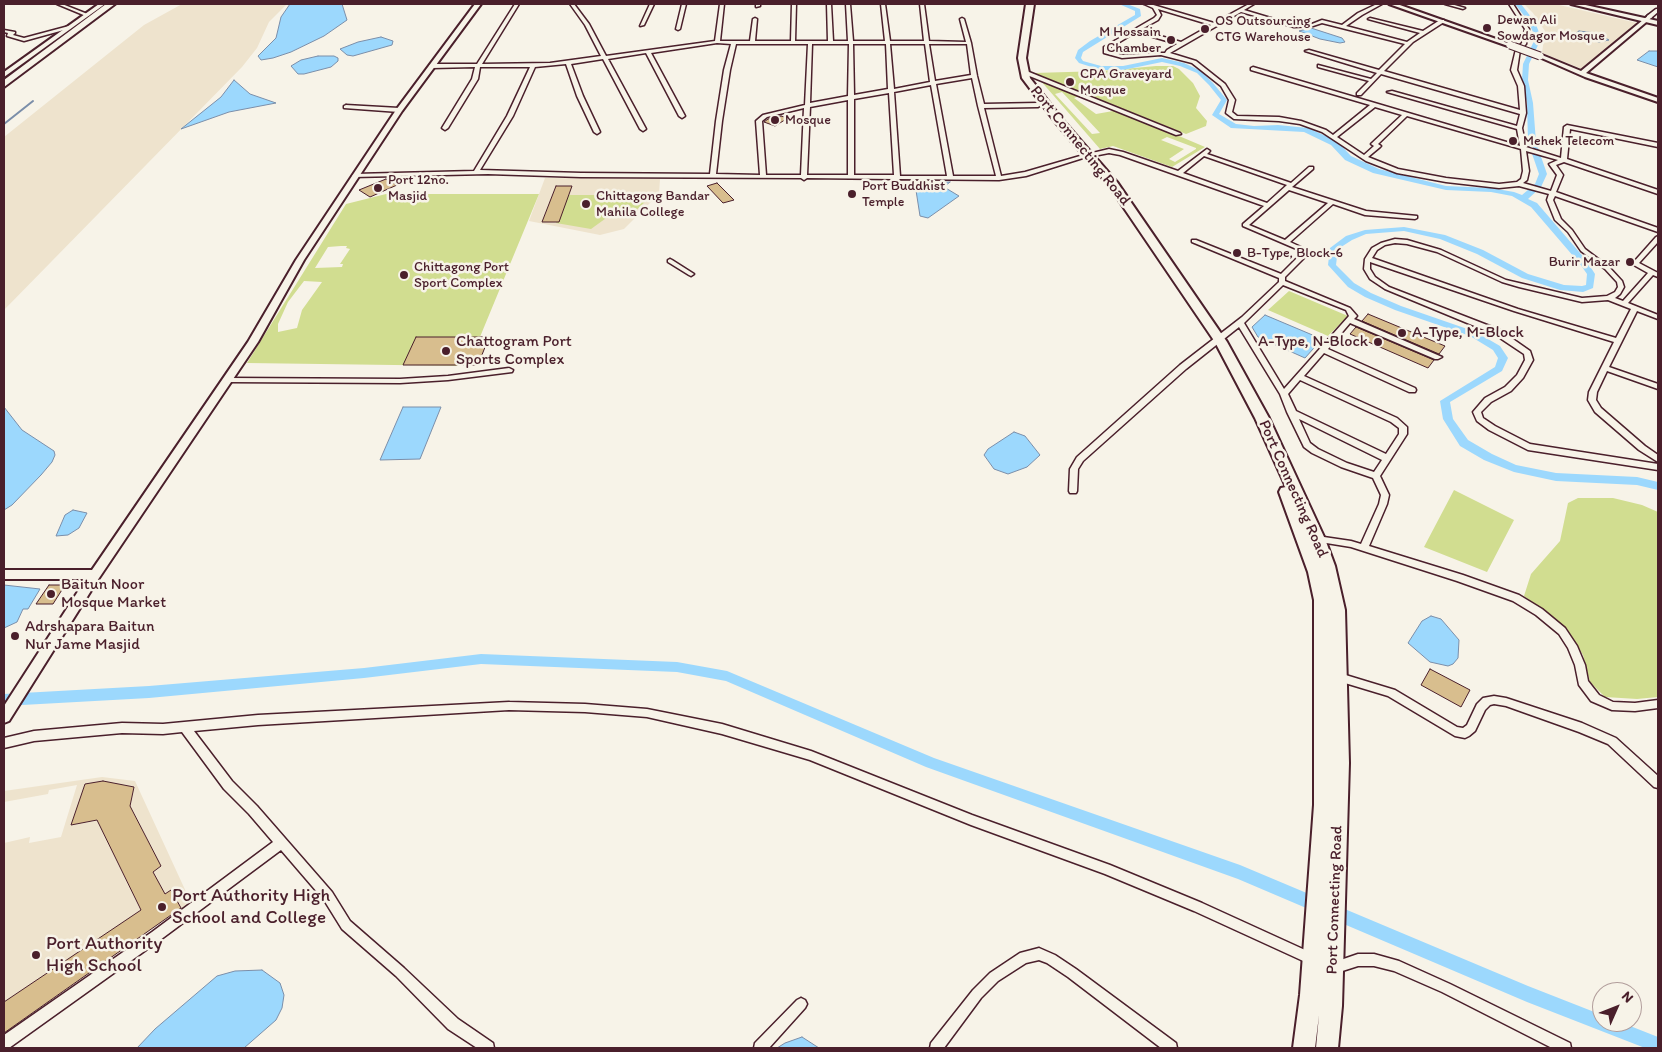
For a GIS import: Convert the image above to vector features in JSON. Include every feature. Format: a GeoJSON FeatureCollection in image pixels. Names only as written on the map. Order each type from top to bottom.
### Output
{"type":"FeatureCollection","features":[{"type":"Feature","properties":{"kind":"highway"},"geometry":{"type":"LineString","coordinates":[[4,84],[111,4]]}},
{"type":"Feature","properties":{"kind":"highway","name":"Port Connecting Road"},"geometry":{"type":"LineString","coordinates":[[1022,4],[1016,37],[1016,66],[1021,82],[1038,104],[1130,207],[1215,341],[1262,418],[1317,539],[1327,566],[1337,610],[1339,677],[1330,807],[1312,959],[1311,995],[1304,1048]]}},
{"type":"Feature","properties":{"kind":"highway","name":"Port Connecting Road"},"geometry":{"type":"LineString","coordinates":[[1030,4],[1022,58],[1024,72],[1036,93],[1085,156]]}},
{"type":"Feature","properties":{"kind":"highway","name":"Port Connecting Road"},"geometry":{"type":"LineString","coordinates":[[1215,341],[1268,450],[1299,524],[1320,587],[1324,762],[1330,807],[1333,968],[1327,1048]]}},
{"type":"Feature","properties":{"kind":"main road"},"geometry":{"type":"LineString","coordinates":[[1574,4],[1648,18]]}},
{"type":"Feature","properties":{"kind":"main road"},"geometry":{"type":"LineString","coordinates":[[1590,4],[1658,21]]}},
{"type":"Feature","properties":{"kind":"street"},"geometry":{"type":"LineString","coordinates":[[59,4],[88,15]]}},
{"type":"Feature","properties":{"kind":"street"},"geometry":{"type":"LineString","coordinates":[[4,75],[102,4]]}},
{"type":"Feature","properties":{"kind":"street"},"geometry":{"type":"LineString","coordinates":[[4,717],[95,575],[254,342],[300,260],[399,110],[478,4]]}},
{"type":"Feature","properties":{"kind":"street"},"geometry":{"type":"LineString","coordinates":[[445,128],[475,79],[478,67],[517,4]]}},
{"type":"Feature","properties":{"kind":"street"},"geometry":{"type":"LineString","coordinates":[[572,4],[586,25],[643,129]]}},
{"type":"Feature","properties":{"kind":"street"},"geometry":{"type":"LineString","coordinates":[[642,25],[652,4]]}},
{"type":"Feature","properties":{"kind":"street"},"geometry":{"type":"LineString","coordinates":[[678,28],[684,4]]}},
{"type":"Feature","properties":{"kind":"street"},"geometry":{"type":"LineString","coordinates":[[717,42],[722,4]]}},
{"type":"Feature","properties":{"kind":"street"},"geometry":{"type":"LineString","coordinates":[[793,43],[794,4]]}},
{"type":"Feature","properties":{"kind":"street"},"geometry":{"type":"LineString","coordinates":[[829,4],[831,43]]}},
{"type":"Feature","properties":{"kind":"street"},"geometry":{"type":"LineString","coordinates":[[848,4],[851,43],[851,178]]}},
{"type":"Feature","properties":{"kind":"street"},"geometry":{"type":"LineString","coordinates":[[883,4],[888,43],[896,178]]}},
{"type":"Feature","properties":{"kind":"street"},"geometry":{"type":"LineString","coordinates":[[922,4],[940,126],[950,178]]}},
{"type":"Feature","properties":{"kind":"street"},"geometry":{"type":"LineString","coordinates":[[1146,4],[1215,25]]}},
{"type":"Feature","properties":{"kind":"street"},"geometry":{"type":"LineString","coordinates":[[1169,56],[1167,52],[1252,4]]}},
{"type":"Feature","properties":{"kind":"street"},"geometry":{"type":"LineString","coordinates":[[1343,26],[1360,14],[1380,4]]}},
{"type":"Feature","properties":{"kind":"street"},"geometry":{"type":"LineString","coordinates":[[1392,4],[1658,100]]}},
{"type":"Feature","properties":{"kind":"street"},"geometry":{"type":"LineString","coordinates":[[1447,4],[1463,8]]}},
{"type":"Feature","properties":{"kind":"street"},"geometry":{"type":"LineString","coordinates":[[1511,4],[1527,29],[1524,44],[1518,49],[1514,64],[1521,86],[1523,113],[1519,128],[1525,148],[1526,171],[1523,185]]}},
{"type":"Feature","properties":{"kind":"street"},"geometry":{"type":"LineString","coordinates":[[1155,7],[1159,14],[1156,19],[1110,45],[1106,48],[1106,52],[1122,57],[1156,54],[1194,62],[1217,78],[1232,100],[1231,116],[1279,119],[1301,123],[1324,131],[1364,158],[1410,174],[1483,184],[1523,185],[1658,230]]}},
{"type":"Feature","properties":{"kind":"street"},"geometry":{"type":"LineString","coordinates":[[1582,73],[1658,10]]}},
{"type":"Feature","properties":{"kind":"street"},"geometry":{"type":"LineString","coordinates":[[1241,11],[1294,26],[1313,25],[1322,20],[1409,44]]}},
{"type":"Feature","properties":{"kind":"street"},"geometry":{"type":"LineString","coordinates":[[752,43],[755,19]]}},
{"type":"Feature","properties":{"kind":"street"},"geometry":{"type":"LineString","coordinates":[[962,19],[970,44],[974,76],[999,178]]}},
{"type":"Feature","properties":{"kind":"street"},"geometry":{"type":"LineString","coordinates":[[1370,19],[1424,33]]}},
{"type":"Feature","properties":{"kind":"street"},"geometry":{"type":"LineString","coordinates":[[1358,94],[1409,44],[1442,22]]}},
{"type":"Feature","properties":{"kind":"street"},"geometry":{"type":"LineString","coordinates":[[4,31],[13,33],[9,35],[24,40],[69,27]]}},
{"type":"Feature","properties":{"kind":"street"},"geometry":{"type":"LineString","coordinates":[[1137,31],[1181,44]]}},
{"type":"Feature","properties":{"kind":"street"},"geometry":{"type":"LineString","coordinates":[[432,66],[533,66],[717,42],[970,44]]}},
{"type":"Feature","properties":{"kind":"street"},"geometry":{"type":"LineString","coordinates":[[713,176],[719,121],[734,43]]}},
{"type":"Feature","properties":{"kind":"street"},"geometry":{"type":"LineString","coordinates":[[804,178],[810,43]]}},
{"type":"Feature","properties":{"kind":"street"},"geometry":{"type":"LineString","coordinates":[[1308,51],[1523,113]]}},
{"type":"Feature","properties":{"kind":"street"},"geometry":{"type":"LineString","coordinates":[[648,52],[682,116]]}},
{"type":"Feature","properties":{"kind":"street"},"geometry":{"type":"LineString","coordinates":[[568,62],[580,96],[597,132]]}},
{"type":"Feature","properties":{"kind":"street"},"geometry":{"type":"LineString","coordinates":[[476,173],[510,116],[533,66]]}},
{"type":"Feature","properties":{"kind":"street"},"geometry":{"type":"LineString","coordinates":[[1320,66],[1371,80]]}},
{"type":"Feature","properties":{"kind":"street"},"geometry":{"type":"LineString","coordinates":[[1253,69],[1525,148],[1658,192]]}},
{"type":"Feature","properties":{"kind":"street"},"geometry":{"type":"LineString","coordinates":[[1024,72],[1178,134]]}},
{"type":"Feature","properties":{"kind":"street"},"geometry":{"type":"LineString","coordinates":[[763,177],[759,122],[772,114],[807,105],[974,76]]}},
{"type":"Feature","properties":{"kind":"street"},"geometry":{"type":"LineString","coordinates":[[1390,92],[1519,128]]}},
{"type":"Feature","properties":{"kind":"street"},"geometry":{"type":"LineString","coordinates":[[981,106],[1038,104]]}},
{"type":"Feature","properties":{"kind":"street"},"geometry":{"type":"LineString","coordinates":[[1334,137],[1374,105]]}},
{"type":"Feature","properties":{"kind":"street"},"geometry":{"type":"LineString","coordinates":[[346,107],[399,110]]}},
{"type":"Feature","properties":{"kind":"street"},"geometry":{"type":"LineString","coordinates":[[1364,158],[1378,146],[1374,144],[1406,114]]}},
{"type":"Feature","properties":{"kind":"street"},"geometry":{"type":"LineString","coordinates":[[1564,160],[1567,127],[1658,145]]}},
{"type":"Feature","properties":{"kind":"street"},"geometry":{"type":"LineString","coordinates":[[356,176],[476,173],[804,178],[999,178],[1026,174],[1085,156],[1109,151],[1121,153],[1180,173],[1268,205]]}},
{"type":"Feature","properties":{"kind":"street"},"geometry":{"type":"LineString","coordinates":[[1180,173],[1206,152],[1290,186],[1366,213],[1415,217]]}},
{"type":"Feature","properties":{"kind":"street"},"geometry":{"type":"LineString","coordinates":[[1564,160],[1552,164],[1560,175],[1551,193],[1550,200],[1558,220],[1570,231],[1582,250],[1607,268],[1620,282],[1621,287],[1618,293],[1609,298],[1582,300],[1521,286],[1504,281],[1439,251],[1407,242],[1395,241],[1382,244],[1374,249],[1368,259],[1367,269],[1372,278],[1386,288],[1497,332],[1527,352],[1529,360],[1520,376],[1508,389],[1488,400],[1477,412],[1480,419],[1492,428],[1528,447],[1658,467]]}},
{"type":"Feature","properties":{"kind":"street"},"geometry":{"type":"LineString","coordinates":[[1073,490],[1074,469],[1080,459],[1215,341],[1240,323],[1305,252],[1244,225],[1311,168]]}},
{"type":"Feature","properties":{"kind":"street"},"geometry":{"type":"LineString","coordinates":[[1286,243],[1332,202]]}},
{"type":"Feature","properties":{"kind":"street"},"geometry":{"type":"LineString","coordinates":[[1624,304],[1655,273],[1635,264],[1658,238]]}},
{"type":"Feature","properties":{"kind":"street"},"geometry":{"type":"LineString","coordinates":[[1194,241],[1282,279],[1352,313],[1353,316],[1350,320],[1284,394]]}},
{"type":"Feature","properties":{"kind":"street"},"geometry":{"type":"LineString","coordinates":[[1368,259],[1618,341]]}},
{"type":"Feature","properties":{"kind":"street"},"geometry":{"type":"LineString","coordinates":[[670,261],[691,274]]}},
{"type":"Feature","properties":{"kind":"street"},"geometry":{"type":"LineString","coordinates":[[1609,298],[1658,317]]}},
{"type":"Feature","properties":{"kind":"street"},"geometry":{"type":"LineString","coordinates":[[1635,308],[1606,368],[1592,392],[1592,400],[1598,410],[1642,448],[1658,459]]}},
{"type":"Feature","properties":{"kind":"street"},"geometry":{"type":"LineString","coordinates":[[1350,320],[1438,357]]}},
{"type":"Feature","properties":{"kind":"street"},"geometry":{"type":"LineString","coordinates":[[1240,323],[1284,394],[1307,445],[1344,465],[1376,476],[1385,495],[1364,548]]}},
{"type":"Feature","properties":{"kind":"street"},"geometry":{"type":"LineString","coordinates":[[1322,350],[1412,390]]}},
{"type":"Feature","properties":{"kind":"street"},"geometry":{"type":"LineString","coordinates":[[1606,368],[1658,387]]}},
{"type":"Feature","properties":{"kind":"street"},"geometry":{"type":"LineString","coordinates":[[228,380],[304,382],[408,380],[468,376],[509,370]]}},
{"type":"Feature","properties":{"kind":"street"},"geometry":{"type":"LineString","coordinates":[[1299,377],[1394,420],[1403,427],[1404,434],[1376,476]]}},
{"type":"Feature","properties":{"kind":"street"},"geometry":{"type":"LineString","coordinates":[[1291,412],[1388,459]]}},
{"type":"Feature","properties":{"kind":"street"},"geometry":{"type":"LineString","coordinates":[[1317,539],[1364,548],[1516,598],[1539,612],[1562,632],[1572,646],[1580,664],[1583,682],[1595,698],[1612,706],[1635,707],[1658,704]]}},
{"type":"Feature","properties":{"kind":"street"},"geometry":{"type":"LineString","coordinates":[[4,574],[95,575]]}},
{"type":"Feature","properties":{"kind":"street"},"geometry":{"type":"LineString","coordinates":[[1339,677],[1391,692],[1442,725],[1465,733],[1471,728],[1481,707],[1487,701],[1506,702],[1582,728],[1612,741],[1658,783]]}},
{"type":"Feature","properties":{"kind":"street"},"geometry":{"type":"LineString","coordinates":[[4,742],[76,731],[185,727],[258,720],[509,706],[585,708],[647,713],[722,729],[811,756],[971,820],[1106,869],[1198,907],[1312,959]]}},
{"type":"Feature","properties":{"kind":"street"},"geometry":{"type":"LineString","coordinates":[[185,727],[228,784],[298,860],[328,896],[346,925],[400,972],[452,1024],[488,1048]]}},
{"type":"Feature","properties":{"kind":"street"},"geometry":{"type":"LineString","coordinates":[[4,1042],[156,936],[281,843]]}},
{"type":"Feature","properties":{"kind":"street"},"geometry":{"type":"LineString","coordinates":[[936,1048],[977,994],[994,977],[1024,957],[1039,954],[1051,959],[1072,973],[1170,1048]]}},
{"type":"Feature","properties":{"kind":"street"},"geometry":{"type":"LineString","coordinates":[[1333,968],[1358,960],[1374,960],[1395,965],[1446,988],[1565,1048]]}},
{"type":"Feature","properties":{"kind":"street"},"geometry":{"type":"LineString","coordinates":[[760,1048],[801,1004]]}},
{"type":"Feature","properties":{"kind":"shaded area"},"geometry":{"type":"Polygon","coordinates":[[[182,4],[287,4],[269,22],[257,48],[242,67],[4,310],[4,137],[144,25],[182,4]]]}},
{"type":"Feature","properties":{"kind":"shaded area"},"geometry":{"type":"Polygon","coordinates":[[[1524,4],[1555,4],[1637,23],[1582,69],[1542,53],[1545,31],[1533,13],[1524,4]]]}},
{"type":"Feature","properties":{"kind":"shaded area"},"geometry":{"type":"Polygon","coordinates":[[[545,178],[660,179],[659,194],[624,229],[600,235],[529,221],[545,178]]]}},
{"type":"Feature","properties":{"kind":"shaded area","name":"Port Authority High School"},"geometry":{"type":"Polygon","coordinates":[[[102,777],[135,781],[193,907],[58,1000],[4,1041],[4,1034],[182,911],[171,890],[151,903],[163,892],[153,872],[161,866],[133,811],[112,814],[131,802],[134,787],[103,781],[85,784],[72,825],[100,820],[98,821],[139,907],[145,907],[4,1002],[4,843],[30,837],[29,843],[61,837],[77,785],[49,790],[48,794],[4,802],[4,791],[102,777]]]}},
{"type":"Feature","properties":{"kind":"green space"},"geometry":{"type":"Polygon","coordinates":[[[1173,66],[1179,69],[1193,83],[1200,96],[1196,108],[1207,121],[1206,126],[1186,134],[1034,73],[1102,71],[1173,66]]]}},
{"type":"Feature","properties":{"kind":"green space"},"geometry":{"type":"Polygon","coordinates":[[[1040,80],[1205,147],[1172,167],[1113,146],[1100,149],[1040,80]],[[1062,92],[1055,94],[1092,134],[1100,133],[1062,92]],[[1079,96],[1074,98],[1096,114],[1113,111],[1112,110],[1079,96]],[[1167,137],[1161,140],[1184,149],[1169,159],[1175,162],[1196,149],[1167,137]]]}},
{"type":"Feature","properties":{"kind":"green space","name":"Chittagong Port Sport Complex"},"geometry":{"type":"Polygon","coordinates":[[[386,194],[539,194],[468,366],[247,363],[346,204],[386,194]],[[347,246],[328,247],[315,268],[342,267],[343,264],[340,264],[350,249],[346,248],[347,246]],[[304,281],[288,302],[278,324],[278,332],[297,328],[302,310],[322,282],[304,281]]]}},
{"type":"Feature","properties":{"kind":"green space"},"geometry":{"type":"Polygon","coordinates":[[[567,195],[647,195],[647,200],[630,216],[609,216],[591,229],[556,223],[567,195]]]}},
{"type":"Feature","properties":{"kind":"green space"},"geometry":{"type":"Polygon","coordinates":[[[1289,291],[1348,316],[1328,336],[1268,310],[1289,291]]]}},
{"type":"Feature","properties":{"kind":"green space"},"geometry":{"type":"Polygon","coordinates":[[[1454,490],[1514,520],[1487,572],[1424,547],[1454,490]]]}},
{"type":"Feature","properties":{"kind":"green space"},"geometry":{"type":"Polygon","coordinates":[[[1578,498],[1613,498],[1642,505],[1658,512],[1658,697],[1637,699],[1605,697],[1590,682],[1583,655],[1567,629],[1524,596],[1531,574],[1560,541],[1568,503],[1578,498]]]}},
{"type":"Feature","properties":{"kind":"water"},"geometry":{"type":"Polygon","coordinates":[[[290,4],[342,4],[347,20],[324,36],[291,52],[261,60],[258,56],[276,38],[281,17],[290,4]]]}},
{"type":"Feature","properties":{"kind":"water"},"geometry":{"type":"Polygon","coordinates":[[[1311,28],[1342,38],[1345,42],[1340,43],[1320,39],[1299,31],[1311,28]]]}},
{"type":"Feature","properties":{"kind":"water"},"geometry":{"type":"Polygon","coordinates":[[[1579,31],[1596,33],[1609,40],[1599,42],[1585,39],[1576,36],[1575,34],[1579,31]]]}},
{"type":"Feature","properties":{"kind":"water"},"geometry":{"type":"Polygon","coordinates":[[[381,37],[393,41],[392,45],[353,56],[347,55],[340,49],[358,42],[381,37]]]}},
{"type":"Feature","properties":{"kind":"water"},"geometry":{"type":"Polygon","coordinates":[[[1649,51],[1658,51],[1658,67],[1637,60],[1649,51]]]}},
{"type":"Feature","properties":{"kind":"water"},"geometry":{"type":"Polygon","coordinates":[[[318,56],[334,56],[338,58],[338,61],[331,67],[304,74],[298,74],[291,66],[301,60],[318,56]]]}},
{"type":"Feature","properties":{"kind":"water"},"geometry":{"type":"Polygon","coordinates":[[[234,80],[250,94],[276,103],[229,112],[181,129],[221,97],[234,80]]]}},
{"type":"Feature","properties":{"kind":"water"},"geometry":{"type":"Polygon","coordinates":[[[950,182],[944,187],[959,196],[928,218],[920,216],[915,184],[950,182]]]}},
{"type":"Feature","properties":{"kind":"water"},"geometry":{"type":"Polygon","coordinates":[[[1265,315],[1322,339],[1305,358],[1258,337],[1252,327],[1265,315]]]}},
{"type":"Feature","properties":{"kind":"water"},"geometry":{"type":"Polygon","coordinates":[[[4,407],[22,430],[54,451],[55,455],[52,462],[41,475],[12,505],[4,510],[4,407]]]}},
{"type":"Feature","properties":{"kind":"water"},"geometry":{"type":"Polygon","coordinates":[[[403,407],[441,407],[420,459],[380,460],[403,407]]]}},
{"type":"Feature","properties":{"kind":"water"},"geometry":{"type":"Polygon","coordinates":[[[1014,432],[1025,436],[1040,455],[1027,467],[1008,474],[994,469],[984,455],[988,449],[1014,432]]]}},
{"type":"Feature","properties":{"kind":"water"},"geometry":{"type":"Polygon","coordinates":[[[73,510],[87,513],[79,528],[68,535],[56,536],[65,515],[73,510]]]}},
{"type":"Feature","properties":{"kind":"water"},"geometry":{"type":"Polygon","coordinates":[[[4,585],[40,589],[28,609],[23,609],[17,622],[4,628],[4,585]]]}},
{"type":"Feature","properties":{"kind":"water"},"geometry":{"type":"Polygon","coordinates":[[[1431,616],[1441,619],[1459,640],[1458,658],[1453,664],[1448,666],[1430,662],[1408,643],[1422,621],[1431,616]]]}},
{"type":"Feature","properties":{"kind":"water"},"geometry":{"type":"Polygon","coordinates":[[[262,970],[280,983],[284,995],[282,1008],[276,1020],[244,1048],[137,1048],[155,1029],[217,976],[235,971],[262,970]]]}},
{"type":"Feature","properties":{"kind":"water"},"geometry":{"type":"Polygon","coordinates":[[[802,1037],[819,1048],[777,1048],[785,1043],[802,1037]]]}},
{"type":"Feature","properties":{"kind":"building","name":"Mosque"},"geometry":{"type":"Polygon","coordinates":[[[781,116],[788,118],[775,126],[764,122],[768,119],[781,116]]]}},
{"type":"Feature","properties":{"kind":"building","name":"Port 12no. Masjid"},"geometry":{"type":"Polygon","coordinates":[[[386,179],[397,185],[370,197],[359,190],[386,179]]]}},
{"type":"Feature","properties":{"kind":"building"},"geometry":{"type":"Polygon","coordinates":[[[717,183],[734,200],[723,203],[707,186],[717,183]]]}},
{"type":"Feature","properties":{"kind":"building"},"geometry":{"type":"Polygon","coordinates":[[[556,186],[572,186],[559,222],[542,222],[556,186]]]}},
{"type":"Feature","properties":{"kind":"building","name":"A-Type, M-Block"},"geometry":{"type":"Polygon","coordinates":[[[1368,314],[1445,346],[1439,354],[1362,321],[1368,314]]]}},
{"type":"Feature","properties":{"kind":"building","name":"A-Type, N-Block"},"geometry":{"type":"Polygon","coordinates":[[[1356,327],[1434,360],[1428,368],[1350,334],[1356,327]]]}},
{"type":"Feature","properties":{"kind":"building","name":"Chattogram Port Sports Complex"},"geometry":{"type":"Polygon","coordinates":[[[416,337],[489,337],[478,365],[403,365],[416,337]]]}},
{"type":"Feature","properties":{"kind":"building","name":"Baitun Noor Mosque Market"},"geometry":{"type":"Polygon","coordinates":[[[49,585],[65,585],[53,604],[36,604],[49,585]]]}},
{"type":"Feature","properties":{"kind":"building"},"geometry":{"type":"Polygon","coordinates":[[[1430,669],[1470,690],[1461,707],[1421,685],[1430,669]]]}},
{"type":"Feature","properties":{"kind":"building","name":"Port Authority High School and College"},"geometry":{"type":"Polygon","coordinates":[[[103,781],[134,787],[130,806],[161,866],[153,872],[165,894],[171,890],[181,908],[4,1033],[4,1002],[141,910],[97,820],[71,825],[85,784],[103,781]]]}},
{"type":"Feature","properties":{"kind":"waterway"},"geometry":{"type":"LineString","coordinates":[[1122,4],[1138,10],[1138,16],[1092,42],[1080,51],[1078,58],[1081,62],[1101,68],[1123,68],[1162,60],[1182,64],[1199,72],[1211,84],[1224,100],[1215,115],[1234,126],[1305,130],[1334,143],[1348,158],[1376,171],[1446,188],[1491,190],[1514,194],[1534,205],[1583,262],[1591,274],[1590,286],[1583,289],[1563,288],[1525,276],[1480,252],[1442,237],[1404,229],[1365,232],[1349,238],[1334,248],[1332,265],[1351,285],[1368,295],[1398,308],[1473,334],[1497,348],[1503,358],[1499,369],[1445,401],[1448,419],[1464,443],[1488,457],[1514,468],[1556,477],[1637,481],[1658,486]]}},
{"type":"Feature","properties":{"kind":"waterway"},"geometry":{"type":"LineString","coordinates":[[1518,4],[1532,22],[1537,35],[1537,41],[1526,64],[1525,80],[1530,103],[1532,142],[1543,174],[1538,185],[1524,198]]}},
{"type":"Feature","properties":{"kind":"waterway"},"geometry":{"type":"LineString","coordinates":[[4,124],[33,101]]}},
{"type":"Feature","properties":{"kind":"waterway"},"geometry":{"type":"LineString","coordinates":[[4,700],[149,692],[364,673],[481,659],[677,667],[727,676],[931,763],[1240,872],[1527,994],[1658,1045]]}},
{"type":"Feature","properties":{"kind":"place","name":"Dewan Ali Sowdagor Mosque"},"geometry":{"type":"Point","coordinates":[1487,28]}},
{"type":"Feature","properties":{"kind":"place","name":"OS Outsourcing CTG Warehouse"},"geometry":{"type":"Point","coordinates":[1205,29]}},
{"type":"Feature","properties":{"kind":"place","name":"M Hossain Chamber"},"geometry":{"type":"Point","coordinates":[1171,40]}},
{"type":"Feature","properties":{"kind":"place","name":"CPA Graveyard Mosque"},"geometry":{"type":"Point","coordinates":[1070,82]}},
{"type":"Feature","properties":{"kind":"place","name":"Mosque"},"geometry":{"type":"Point","coordinates":[775,120]}},
{"type":"Feature","properties":{"kind":"place","name":"Mehek Telecom"},"geometry":{"type":"Point","coordinates":[1513,141]}},
{"type":"Feature","properties":{"kind":"place","name":"Port 12no. Masjid"},"geometry":{"type":"Point","coordinates":[378,188]}},
{"type":"Feature","properties":{"kind":"place","name":"Port Buddhist Temple"},"geometry":{"type":"Point","coordinates":[852,194]}},
{"type":"Feature","properties":{"kind":"place","name":"Chittagong Bandar Mahila College"},"geometry":{"type":"Point","coordinates":[586,204]}},
{"type":"Feature","properties":{"kind":"place","name":"B-Type, Block-6"},"geometry":{"type":"Point","coordinates":[1237,253]}},
{"type":"Feature","properties":{"kind":"place","name":"Burir Mazar"},"geometry":{"type":"Point","coordinates":[1630,262]}},
{"type":"Feature","properties":{"kind":"place","name":"Chittagong Port Sport Complex"},"geometry":{"type":"Point","coordinates":[404,275]}},
{"type":"Feature","properties":{"kind":"place","name":"A-Type, M-Block"},"geometry":{"type":"Point","coordinates":[1402,333]}},
{"type":"Feature","properties":{"kind":"place","name":"A-Type, N-Block"},"geometry":{"type":"Point","coordinates":[1378,342]}},
{"type":"Feature","properties":{"kind":"place","name":"Chattogram Port Sports Complex"},"geometry":{"type":"Point","coordinates":[446,351]}},
{"type":"Feature","properties":{"kind":"place","name":"Baitun Noor Mosque Market"},"geometry":{"type":"Point","coordinates":[51,594]}},
{"type":"Feature","properties":{"kind":"place","name":"Adrshapara Baitun Nur Jame Masjid"},"geometry":{"type":"Point","coordinates":[15,636]}},
{"type":"Feature","properties":{"kind":"place","name":"Port Authority High School and College"},"geometry":{"type":"Point","coordinates":[162,907]}},
{"type":"Feature","properties":{"kind":"place","name":"Port Authority High School"},"geometry":{"type":"Point","coordinates":[36,955]}}]}
